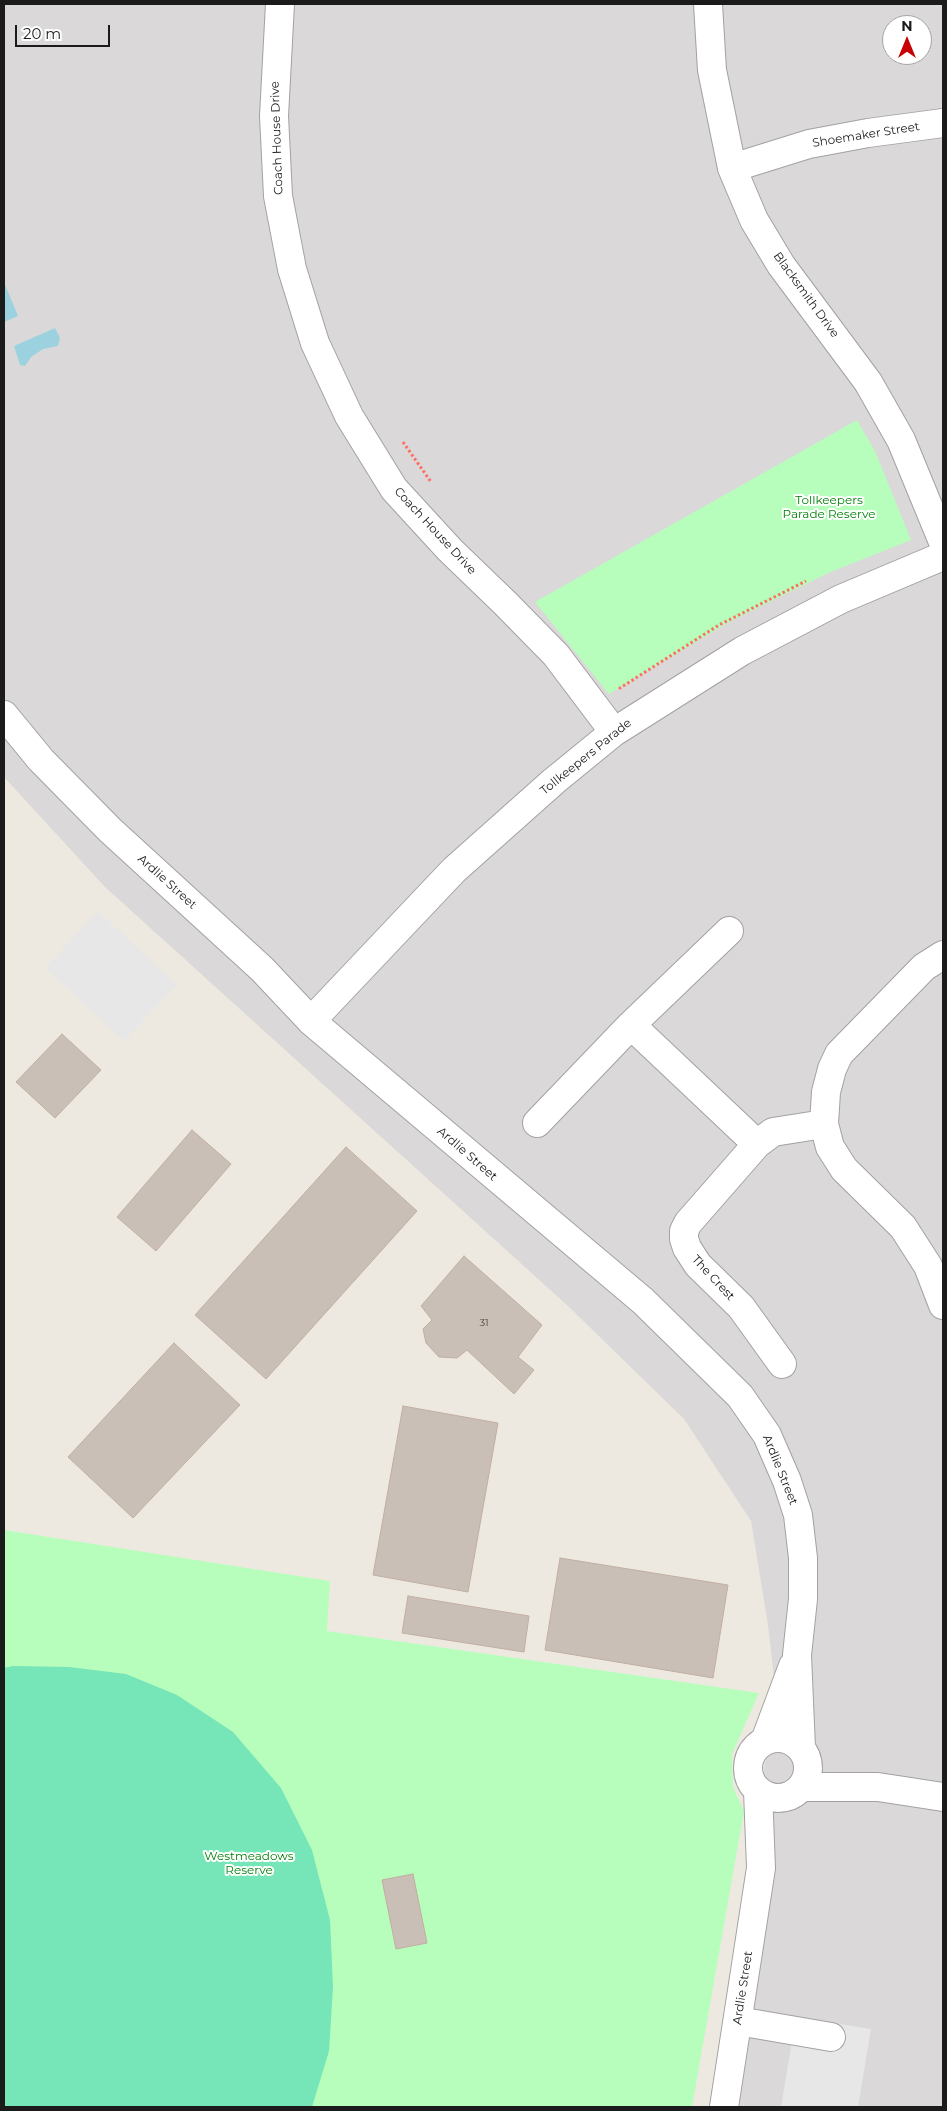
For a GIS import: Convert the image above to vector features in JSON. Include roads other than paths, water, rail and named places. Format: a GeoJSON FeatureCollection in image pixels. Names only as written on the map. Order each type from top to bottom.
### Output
{"type":"FeatureCollection","features":[{"type":"Feature","properties":{"kind":"street","name":"Coach House Drive"},"geometry":{"type":"LineString","coordinates":[[280,4],[274,116],[278,196],[292,270],[319,352],[349,416],[394,488],[450,550],[556,655],[614,732]]}},
{"type":"Feature","properties":{"kind":"street","name":"Blacksmith Drive"},"geometry":{"type":"LineString","coordinates":[[708,4],[712,70],[732,168],[754,220],[782,265],[868,382],[901,440],[943,542]]}},
{"type":"Feature","properties":{"kind":"street","name":"Shoemaker Street"},"geometry":{"type":"LineString","coordinates":[[732,168],[809,144],[868,133],[943,123]]}},
{"type":"Feature","properties":{"kind":"street","name":"Tollkeepers Parade"},"geometry":{"type":"LineString","coordinates":[[311,1022],[454,870],[554,781],[614,732],[742,652],[842,599],[943,556]]}},
{"type":"Feature","properties":{"kind":"street","name":"Ardlie Street"},"geometry":{"type":"LineString","coordinates":[[4,715],[41,760],[110,830],[262,968],[311,1022],[643,1301],[740,1396],[767,1435],[787,1481],[798,1515],[803,1558],[803,1599],[797,1655],[804,1753]]}},
{"type":"Feature","properties":{"kind":"street"},"geometry":{"type":"LineString","coordinates":[[537,1123],[631,1025],[729,931]]}},
{"type":"Feature","properties":{"kind":"street"},"geometry":{"type":"LineString","coordinates":[[943,956],[924,967],[839,1054],[832,1069],[826,1092],[824,1124],[830,1147],[844,1169],[903,1227],[928,1266],[943,1305]]}},
{"type":"Feature","properties":{"kind":"street"},"geometry":{"type":"LineString","coordinates":[[631,1025],[757,1144]]}},
{"type":"Feature","properties":{"kind":"street","name":"The Crest"},"geometry":{"type":"LineString","coordinates":[[782,1364],[741,1307],[698,1265],[686,1248],[684,1239],[688,1223],[757,1144],[773,1132],[824,1124]]}},
{"type":"Feature","properties":{"kind":"street","name":"Ardlie Street"},"geometry":{"type":"LineString","coordinates":[[765,1740],[797,1655]]}},
{"type":"Feature","properties":{"kind":"street"},"geometry":{"type":"LineString","coordinates":[[878,1787],[804,1753],[784,1738],[765,1740],[752,1752],[749,1760],[749,1777],[758,1791],[766,1797],[794,1792],[878,1787],[943,1797]]}},
{"type":"Feature","properties":{"kind":"street"},"geometry":{"type":"LineString","coordinates":[[794,1792],[807,1779],[804,1753]]}},
{"type":"Feature","properties":{"kind":"street","name":"Ardlie Street"},"geometry":{"type":"LineString","coordinates":[[724,2107],[761,1868],[758,1791]]}},
{"type":"Feature","properties":{"kind":"street","name":"Ardlie Street"},"geometry":{"type":"LineString","coordinates":[[761,1868],[794,1792]]}},
{"type":"Feature","properties":{"kind":"street"},"geometry":{"type":"LineString","coordinates":[[738,2021],[831,2037]]}},
{"type":"Feature","properties":{"kind":"water"},"geometry":{"type":"Polygon","coordinates":[[[4,282],[18,316],[4,322],[4,282]]]}},
{"type":"Feature","properties":{"kind":"water"},"geometry":{"type":"Polygon","coordinates":[[[55,328],[60,338],[58,346],[43,349],[31,357],[25,366],[20,365],[14,346],[55,328]]]}},
{"type":"Feature","properties":{"kind":"park label","name":"Tollkeepers Parade Reserve"},"geometry":{"type":"Point","coordinates":[829,507]}},
{"type":"Feature","properties":{"kind":"park label","name":"Westmeadows Reserve"},"geometry":{"type":"Point","coordinates":[249,1863]}}]}
